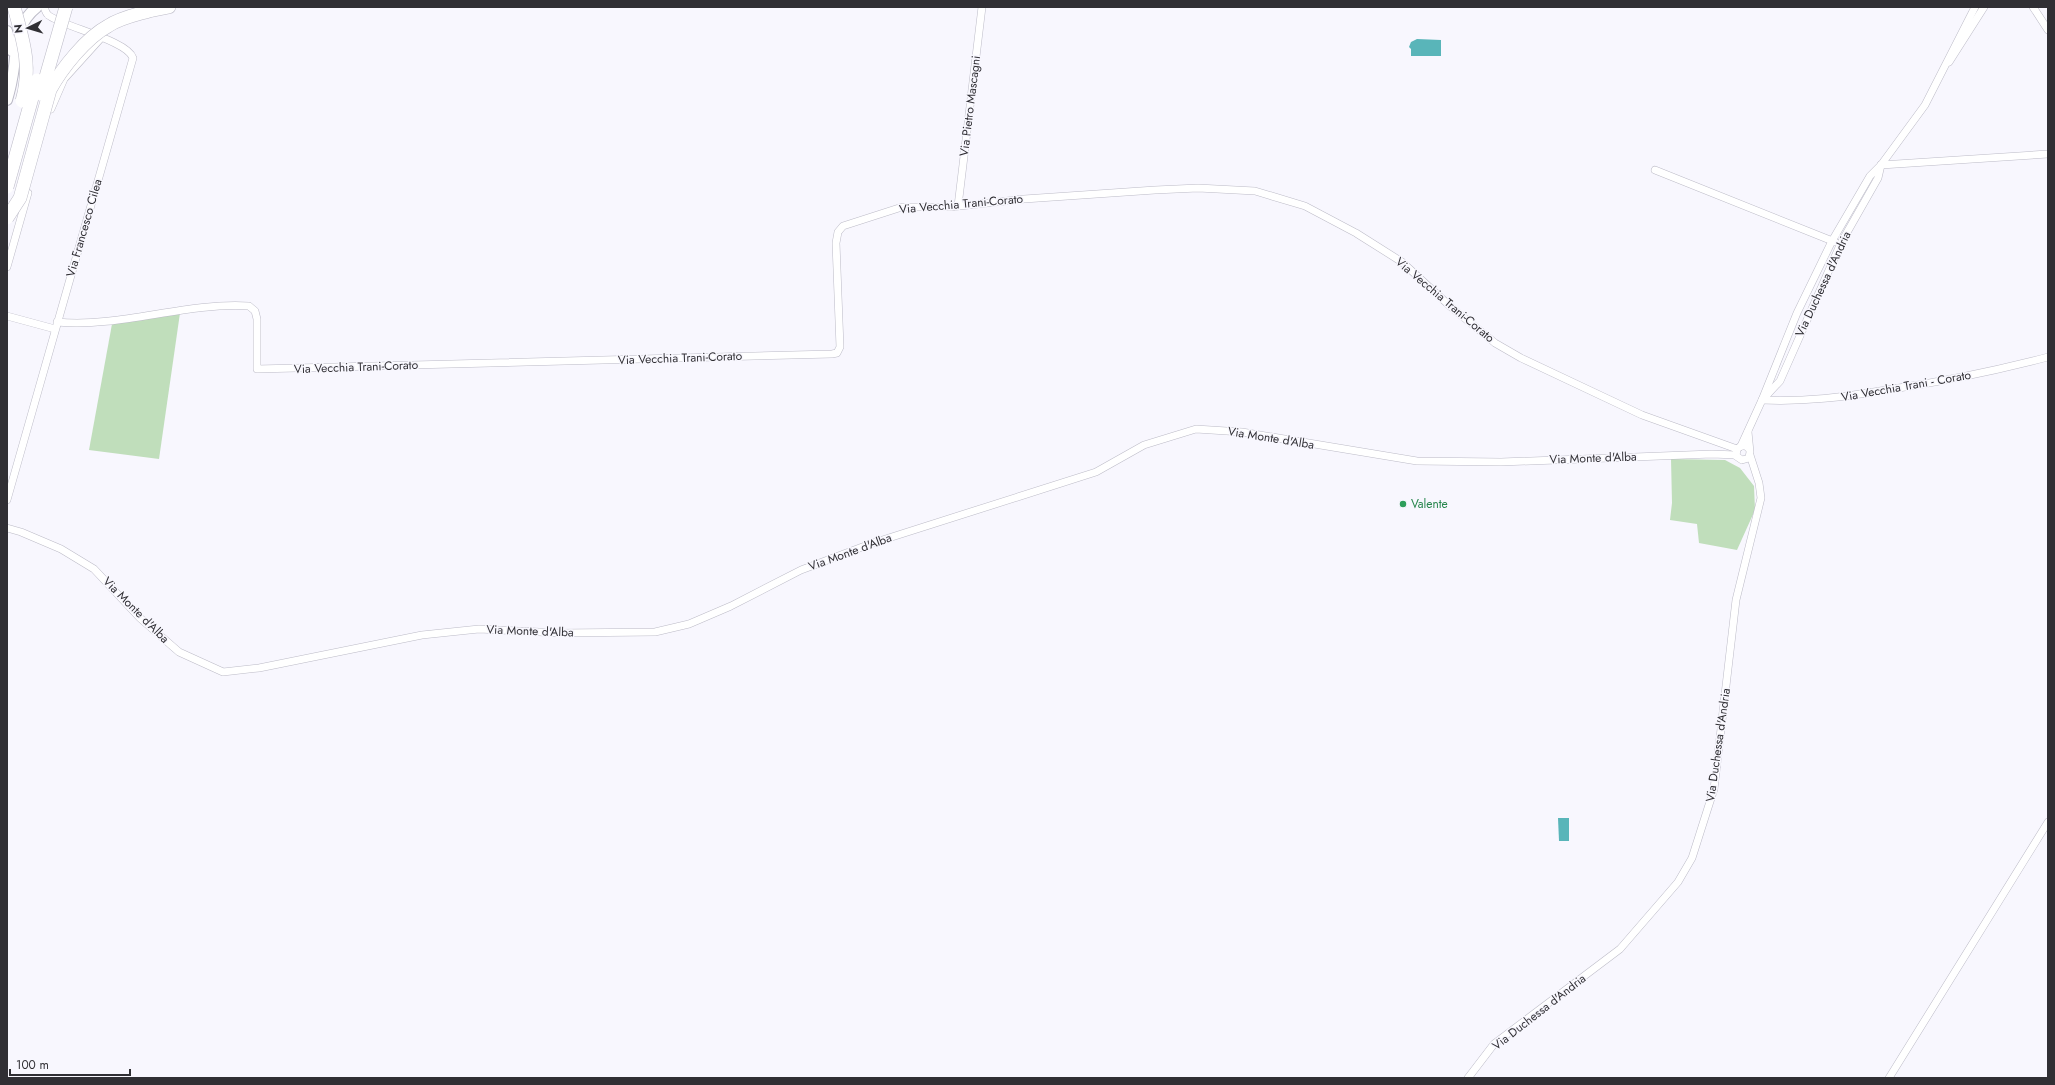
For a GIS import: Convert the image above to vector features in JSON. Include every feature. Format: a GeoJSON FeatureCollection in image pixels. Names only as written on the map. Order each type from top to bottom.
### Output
{"type":"FeatureCollection","features":[{"type":"Feature","properties":{"kind":"highway"},"geometry":{"type":"LineString","coordinates":[[7,156],[27,85],[27,60],[14,7]]}},
{"type":"Feature","properties":{"kind":"highway"},"geometry":{"type":"LineString","coordinates":[[7,187],[58,7]]}},
{"type":"Feature","properties":{"kind":"highway"},"geometry":{"type":"LineString","coordinates":[[7,215],[66,7]]}},
{"type":"Feature","properties":{"kind":"highway"},"geometry":{"type":"LineString","coordinates":[[7,218],[20,198],[50,90],[58,74],[90,40],[108,26],[149,11],[169,7]]}},
{"type":"Feature","properties":{"kind":"street"},"geometry":{"type":"LineString","coordinates":[[8,93],[13,78],[17,36],[25,18],[37,7]]}},
{"type":"Feature","properties":{"kind":"street","name":"Via Francesco Cilea"},"geometry":{"type":"LineString","coordinates":[[7,500],[133,58],[129,52],[102,37],[49,16],[44,7]]}},
{"type":"Feature","properties":{"kind":"street","name":"Via Pietro Mascagni"},"geometry":{"type":"LineString","coordinates":[[958,206],[982,7]]}},
{"type":"Feature","properties":{"kind":"street","name":"Via Duchessa d'Andria"},"geometry":{"type":"LineString","coordinates":[[1738,450],[1762,400],[1797,313],[1832,241],[1870,176],[1882,165],[1925,105],[1975,7]]}},
{"type":"Feature","properties":{"kind":"street","name":"Via Duchessa d'Andria"},"geometry":{"type":"LineString","coordinates":[[1941,73],[1956,54],[1984,7]]}},
{"type":"Feature","properties":{"kind":"street"},"geometry":{"type":"LineString","coordinates":[[2033,7],[2048,30]]}},
{"type":"Feature","properties":{"kind":"street"},"geometry":{"type":"LineString","coordinates":[[7,31],[14,61]]}},
{"type":"Feature","properties":{"kind":"street"},"geometry":{"type":"LineString","coordinates":[[7,267],[58,89],[64,79],[102,37]]}},
{"type":"Feature","properties":{"kind":"street"},"geometry":{"type":"LineString","coordinates":[[1882,165],[2048,154]]}},
{"type":"Feature","properties":{"kind":"street","name":"Via Duchessa d'Andria"},"geometry":{"type":"LineString","coordinates":[[1762,400],[1780,381],[1840,243],[1878,178],[1882,165]]}},
{"type":"Feature","properties":{"kind":"street"},"geometry":{"type":"LineString","coordinates":[[1655,170],[1840,243]]}},
{"type":"Feature","properties":{"kind":"street","name":"Via Vecchia Trani-Corato"},"geometry":{"type":"LineString","coordinates":[[56,326],[112,322],[180,310],[249,306],[255,311],[257,319],[257,369],[832,354],[837,352],[840,347],[836,250],[838,232],[843,226],[902,207],[958,206],[1032,198],[1198,188],[1255,191],[1305,206],[1356,233],[1402,262],[1446,302],[1496,343],[1521,358],[1642,415],[1738,450]]}},
{"type":"Feature","properties":{"kind":"street"},"geometry":{"type":"LineString","coordinates":[[7,316],[56,326]]}},
{"type":"Feature","properties":{"kind":"street","name":"Via Vecchia Trani - Corato"},"geometry":{"type":"LineString","coordinates":[[1762,400],[1796,402],[1836,398],[1951,380],[2048,357]]}},
{"type":"Feature","properties":{"kind":"street","name":"Via Monte d'Alba"},"geometry":{"type":"LineString","coordinates":[[7,528],[21,532],[61,549],[94,569],[140,618],[178,652],[223,672],[259,668],[422,636],[479,629],[560,633],[655,632],[682,626],[731,606],[801,570],[873,543],[1096,472],[1144,445],[1196,429],[1242,432],[1417,460],[1501,462],[1712,454],[1738,450]]}},
{"type":"Feature","properties":{"kind":"street","name":"Via Duchessa d'Andria"},"geometry":{"type":"LineString","coordinates":[[1468,1078],[1494,1044],[1620,949],[1678,882],[1692,858],[1714,789],[1736,600],[1745,557],[1758,514],[1761,498],[1759,483],[1750,452],[1748,431]]}},
{"type":"Feature","properties":{"kind":"street"},"geometry":{"type":"LineString","coordinates":[[1708,438],[1712,454]]}},
{"type":"Feature","properties":{"kind":"street"},"geometry":{"type":"LineString","coordinates":[[1742,460],[1747,460],[1750,452],[1746,446],[1738,450],[1742,460],[1759,483]]}},
{"type":"Feature","properties":{"kind":"street"},"geometry":{"type":"LineString","coordinates":[[1889,1078],[2048,822]]}},
{"type":"Feature","properties":{"kind":"green space"},"geometry":{"type":"Polygon","coordinates":[[[180,313],[159,459],[89,450],[112,324],[180,313]]]}},
{"type":"Feature","properties":{"kind":"green space"},"geometry":{"type":"Polygon","coordinates":[[[1671,459],[1725,460],[1740,468],[1754,486],[1755,510],[1737,550],[1699,543],[1697,524],[1670,520],[1672,503],[1671,459]]]}},
{"type":"Feature","properties":{"kind":"water"},"geometry":{"type":"Polygon","coordinates":[[[1417,39],[1441,40],[1441,56],[1411,56],[1411,49],[1409,47],[1411,42],[1417,39]]]}},
{"type":"Feature","properties":{"kind":"water"},"geometry":{"type":"Polygon","coordinates":[[[1558,818],[1569,818],[1569,841],[1559,841],[1558,818]]]}},
{"type":"Feature","properties":{"kind":"place","name":"Valente"},"geometry":{"type":"Point","coordinates":[1403,504]}}]}
